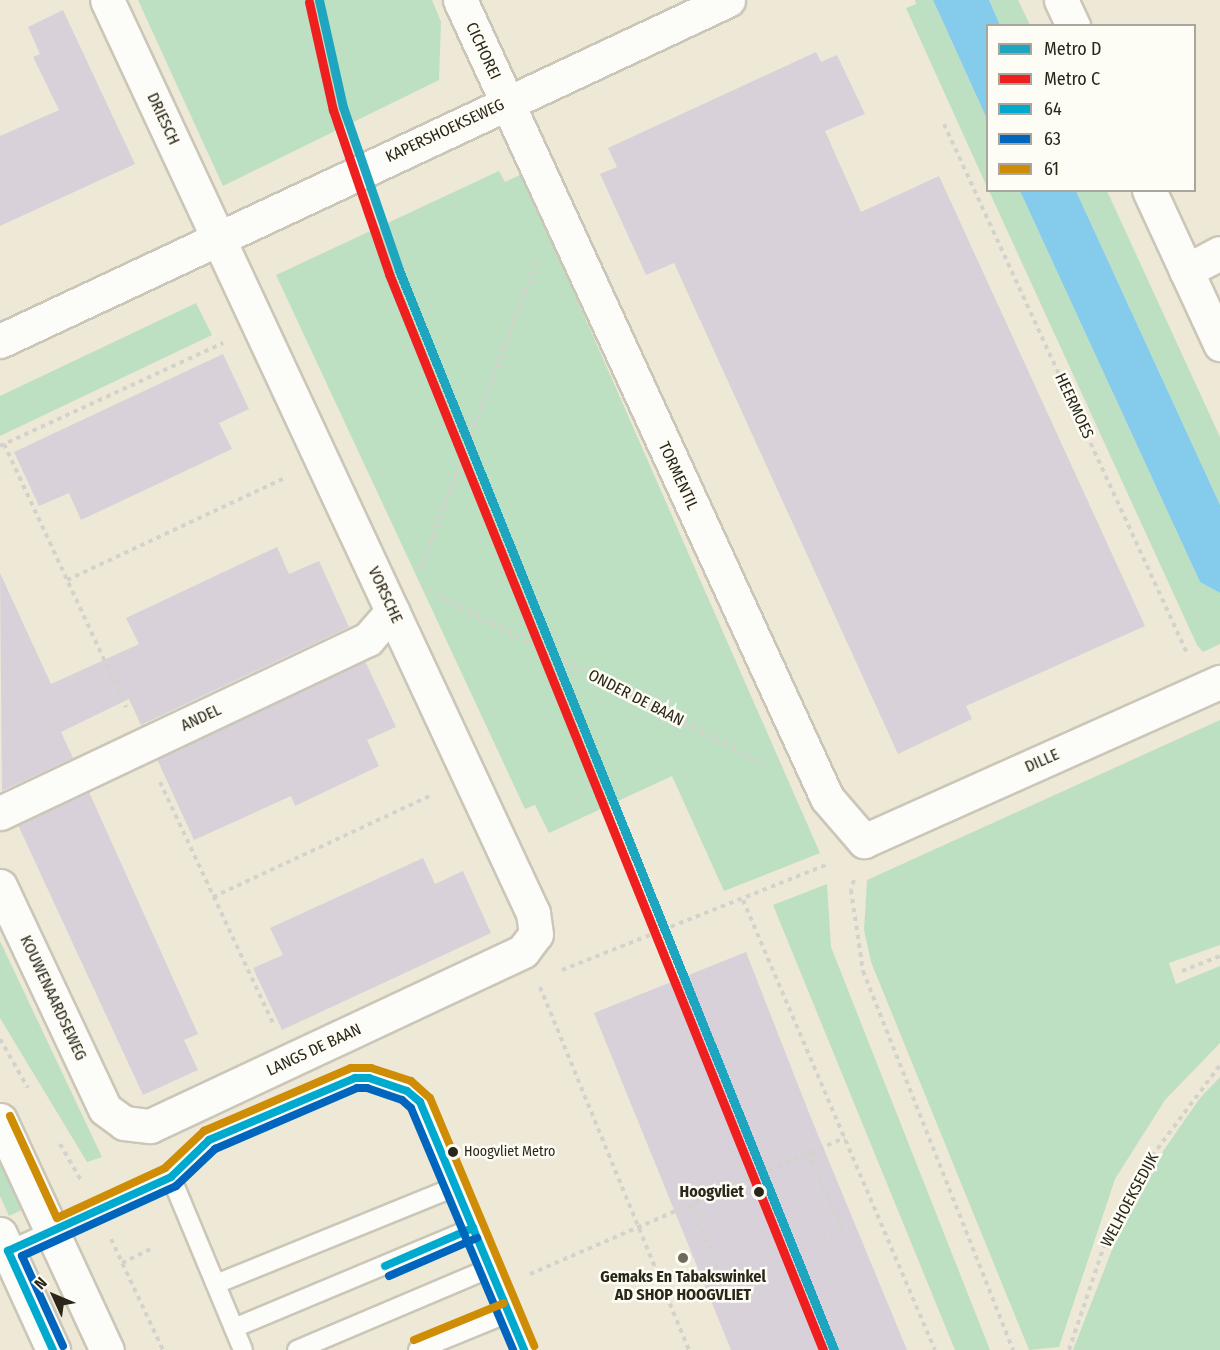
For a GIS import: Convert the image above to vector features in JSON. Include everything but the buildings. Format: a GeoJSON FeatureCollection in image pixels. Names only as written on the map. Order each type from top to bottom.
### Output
{"type":"FeatureCollection","features":[{"type":"Feature","properties":{"kind":"street","name":"DRIESCH"},"geometry":{"type":"LineString","coordinates":[[107,0],[219,238]]}},
{"type":"Feature","properties":{"kind":"street","name":"CICHOREI"},"geometry":{"type":"LineString","coordinates":[[460,0],[506,102]]}},
{"type":"Feature","properties":{"kind":"street","name":"KAPERSHOEKSEWEG"},"geometry":{"type":"LineString","coordinates":[[0,340],[728,0]]}},
{"type":"Feature","properties":{"kind":"street"},"geometry":{"type":"LineString","coordinates":[[1061,0],[1072,24]]}},
{"type":"Feature","properties":{"kind":"street","name":"TORMENTIL"},"geometry":{"type":"LineString","coordinates":[[506,102],[827,798],[864,841]]}},
{"type":"Feature","properties":{"kind":"street"},"geometry":{"type":"LineString","coordinates":[[1150,192],[1220,344]]}},
{"type":"Feature","properties":{"kind":"street","name":"VORSCHE"},"geometry":{"type":"LineString","coordinates":[[219,238],[533,913],[536,934],[523,951]]}},
{"type":"Feature","properties":{"kind":"street"},"geometry":{"type":"LineString","coordinates":[[1186,271],[1220,253]]}},
{"type":"Feature","properties":{"kind":"street","name":"ANDEL"},"geometry":{"type":"LineString","coordinates":[[0,813],[368,639],[392,610]]}},
{"type":"Feature","properties":{"kind":"street","name":"DILLE"},"geometry":{"type":"LineString","coordinates":[[864,841],[1212,685]]}},
{"type":"Feature","properties":{"kind":"street","name":"KOUWENAARDSEWEG"},"geometry":{"type":"LineString","coordinates":[[0,886],[105,1109]]}},
{"type":"Feature","properties":{"kind":"street","name":"LANGS DE BAAN"},"geometry":{"type":"LineString","coordinates":[[105,1109],[124,1123],[150,1126],[523,951]]}},
{"type":"Feature","properties":{"kind":"street"},"geometry":{"type":"LineString","coordinates":[[0,1120],[107,1350]]}},
{"type":"Feature","properties":{"kind":"street"},"geometry":{"type":"LineString","coordinates":[[4,1243],[53,1350]]}},
{"type":"Feature","properties":{"kind":"lane"},"geometry":{"type":"LineString","coordinates":[[4,1243],[52,1232],[171,1177],[209,1140],[356,1078],[369,1078],[407,1091],[420,1102],[524,1350]]}},
{"type":"Feature","properties":{"kind":"lane"},"geometry":{"type":"LineString","coordinates":[[171,1177],[243,1350]]}},
{"type":"Feature","properties":{"kind":"lane"},"geometry":{"type":"LineString","coordinates":[[216,1284],[455,1187]]}},
{"type":"Feature","properties":{"kind":"lane"},"geometry":{"type":"LineString","coordinates":[[234,1328],[473,1228]]}},
{"type":"Feature","properties":{"kind":"lane"},"geometry":{"type":"LineString","coordinates":[[297,1350],[490,1268]]}},
{"type":"Feature","properties":{"kind":"lane"},"geometry":{"type":"LineString","coordinates":[[418,1350],[508,1313]]}},
{"type":"Feature","properties":{"kind":"path","name":"HEERMOES"},"geometry":{"type":"LineString","coordinates":[[944,124],[1212,685]]}},
{"type":"Feature","properties":{"kind":"path"},"geometry":{"type":"LineString","coordinates":[[420,573],[556,210]]}},
{"type":"Feature","properties":{"kind":"path"},"geometry":{"type":"LineString","coordinates":[[0,446],[226,341]]}},
{"type":"Feature","properties":{"kind":"path"},"geometry":{"type":"LineString","coordinates":[[68,580],[288,477]]}},
{"type":"Feature","properties":{"kind":"path","name":"ONDER DE BAAN"},"geometry":{"type":"LineString","coordinates":[[426,589],[827,798]]}},
{"type":"Feature","properties":{"kind":"path"},"geometry":{"type":"LineString","coordinates":[[213,897],[438,792]]}},
{"type":"Feature","properties":{"kind":"path"},"geometry":{"type":"LineString","coordinates":[[537,980],[824,866],[864,841]]}},
{"type":"Feature","properties":{"kind":"path"},"geometry":{"type":"LineString","coordinates":[[864,841],[851,890],[863,970],[1013,1350]]}},
{"type":"Feature","properties":{"kind":"path"},"geometry":{"type":"LineString","coordinates":[[743,900],[935,1350]]}},
{"type":"Feature","properties":{"kind":"path"},"geometry":{"type":"LineString","coordinates":[[523,951],[689,1350]]}},
{"type":"Feature","properties":{"kind":"path"},"geometry":{"type":"LineString","coordinates":[[1182,970],[1220,956]]}},
{"type":"Feature","properties":{"kind":"path","name":"WELHOEKSEDIJK"},"geometry":{"type":"LineString","coordinates":[[1069,1350],[1104,1246],[1146,1166],[1187,1104],[1220,1065]]}},
{"type":"Feature","properties":{"kind":"path"},"geometry":{"type":"LineString","coordinates":[[497,1288],[639,1230],[808,1152],[845,1138]]}},
{"type":"Feature","properties":{"kind":"path"},"geometry":{"type":"LineString","coordinates":[[808,1152],[842,1228],[824,1236]]}},
{"type":"Feature","properties":{"kind":"path"},"geometry":{"type":"LineString","coordinates":[[691,1205],[723,1281],[734,1276]]}},
{"type":"Feature","properties":{"kind":"path"},"geometry":{"type":"LineString","coordinates":[[98,1210],[163,1350]]}},
{"type":"Feature","properties":{"kind":"path"},"geometry":{"type":"LineString","coordinates":[[122,1263],[153,1248]]}},
{"type":"Feature","properties":{"kind":"green space"},"geometry":{"type":"Polygon","coordinates":[[[138,0],[432,0],[441,22],[439,80],[223,186],[138,0]]]}},
{"type":"Feature","properties":{"kind":"green space"},"geometry":{"type":"Polygon","coordinates":[[[915,0],[933,0],[986,117],[986,185],[906,8],[916,4],[915,0]]]}},
{"type":"Feature","properties":{"kind":"green space"},"geometry":{"type":"Polygon","coordinates":[[[989,0],[1018,0],[1030,24],[1000,24],[989,0]]]}},
{"type":"Feature","properties":{"kind":"green space"},"geometry":{"type":"Polygon","coordinates":[[[499,171],[505,182],[522,174],[820,853],[724,891],[672,776],[549,833],[535,805],[525,809],[276,275],[499,171]]]}},
{"type":"Feature","properties":{"kind":"green space"},"geometry":{"type":"Polygon","coordinates":[[[989,192],[1020,192],[1200,582],[1220,593],[1220,644],[1203,652],[1197,645],[989,192]]]}},
{"type":"Feature","properties":{"kind":"green space"},"geometry":{"type":"Polygon","coordinates":[[[1076,192],[1107,192],[1220,437],[1220,505],[1076,192]]]}},
{"type":"Feature","properties":{"kind":"green space"},"geometry":{"type":"Polygon","coordinates":[[[196,303],[212,335],[0,436],[0,396],[196,303]]]}},
{"type":"Feature","properties":{"kind":"green space"},"geometry":{"type":"Polygon","coordinates":[[[1220,720],[1220,945],[1169,963],[1176,984],[1220,966],[1220,1043],[1165,1100],[1115,1179],[1059,1347],[1029,1350],[871,962],[864,930],[867,880],[1220,720]]]}},
{"type":"Feature","properties":{"kind":"green space"},"geometry":{"type":"Polygon","coordinates":[[[827,884],[831,947],[990,1350],[955,1350],[773,905],[827,884]]]}},
{"type":"Feature","properties":{"kind":"green space"},"geometry":{"type":"Polygon","coordinates":[[[0,941],[102,1157],[87,1162],[0,1018],[0,941]]]}},
{"type":"Feature","properties":{"kind":"green space"},"geometry":{"type":"Polygon","coordinates":[[[1220,1077],[1220,1350],[1073,1350],[1126,1214],[1159,1157],[1200,1098],[1220,1077]]]}},
{"type":"Feature","properties":{"kind":"green space"},"geometry":{"type":"Polygon","coordinates":[[[0,1151],[26,1208],[9,1216],[0,1196],[0,1151]]]}},
{"type":"Feature","properties":{"kind":"water"},"geometry":{"type":"Polygon","coordinates":[[[933,0],[989,0],[1000,24],[986,24],[986,117],[933,0]]]}},
{"type":"Feature","properties":{"kind":"water"},"geometry":{"type":"Polygon","coordinates":[[[1020,192],[1076,192],[1220,505],[1220,593],[1200,582],[1020,192]]]}},
{"type":"Feature","properties":{"kind":"metro line","name":"D"},"geometry":{"type":"LineString","coordinates":[[319,0],[343,107],[399,270],[834,1350]]}},
{"type":"Feature","properties":{"kind":"metro line","name":"C"},"geometry":{"type":"LineString","coordinates":[[309,2],[333,110],[389,274],[823,1350]]}},
{"type":"Feature","properties":{"kind":"transit line","name":"61"},"geometry":{"type":"LineString","coordinates":[[10,1116],[57,1218],[165,1168],[204,1131],[351,1068],[371,1068],[411,1081],[430,1098],[534,1346]]}},
{"type":"Feature","properties":{"kind":"transit line","name":"64"},"geometry":{"type":"LineString","coordinates":[[53,1350],[8,1251],[171,1177],[209,1140],[355,1078],[369,1078],[407,1091],[420,1102],[524,1350]]}},
{"type":"Feature","properties":{"kind":"transit line","name":"63"},"geometry":{"type":"LineString","coordinates":[[63,1346],[22,1256],[176,1186],[215,1149],[357,1088],[367,1088],[402,1100],[411,1108],[513,1350]]}},
{"type":"Feature","properties":{"kind":"transit line","name":"64"},"geometry":{"type":"LineString","coordinates":[[385,1266],[473,1228]]}},
{"type":"Feature","properties":{"kind":"transit line","name":"63"},"geometry":{"type":"LineString","coordinates":[[389,1276],[477,1238]]}},
{"type":"Feature","properties":{"kind":"transit line","name":"61"},"geometry":{"type":"LineString","coordinates":[[414,1340],[504,1303]]}},
{"type":"Feature","properties":{"kind":"place","name":"Hoogvliet Metro"},"geometry":{"type":"Point","coordinates":[453,1152]}},
{"type":"Feature","properties":{"kind":"place","name":"Hoogvliet"},"geometry":{"type":"Point","coordinates":[759,1192]}},
{"type":"Feature","properties":{"kind":"place","name":"Gemaks En Tabakswinkel AD SHOP HOOGVLIET"},"geometry":{"type":"Point","coordinates":[683,1258]}}]}
